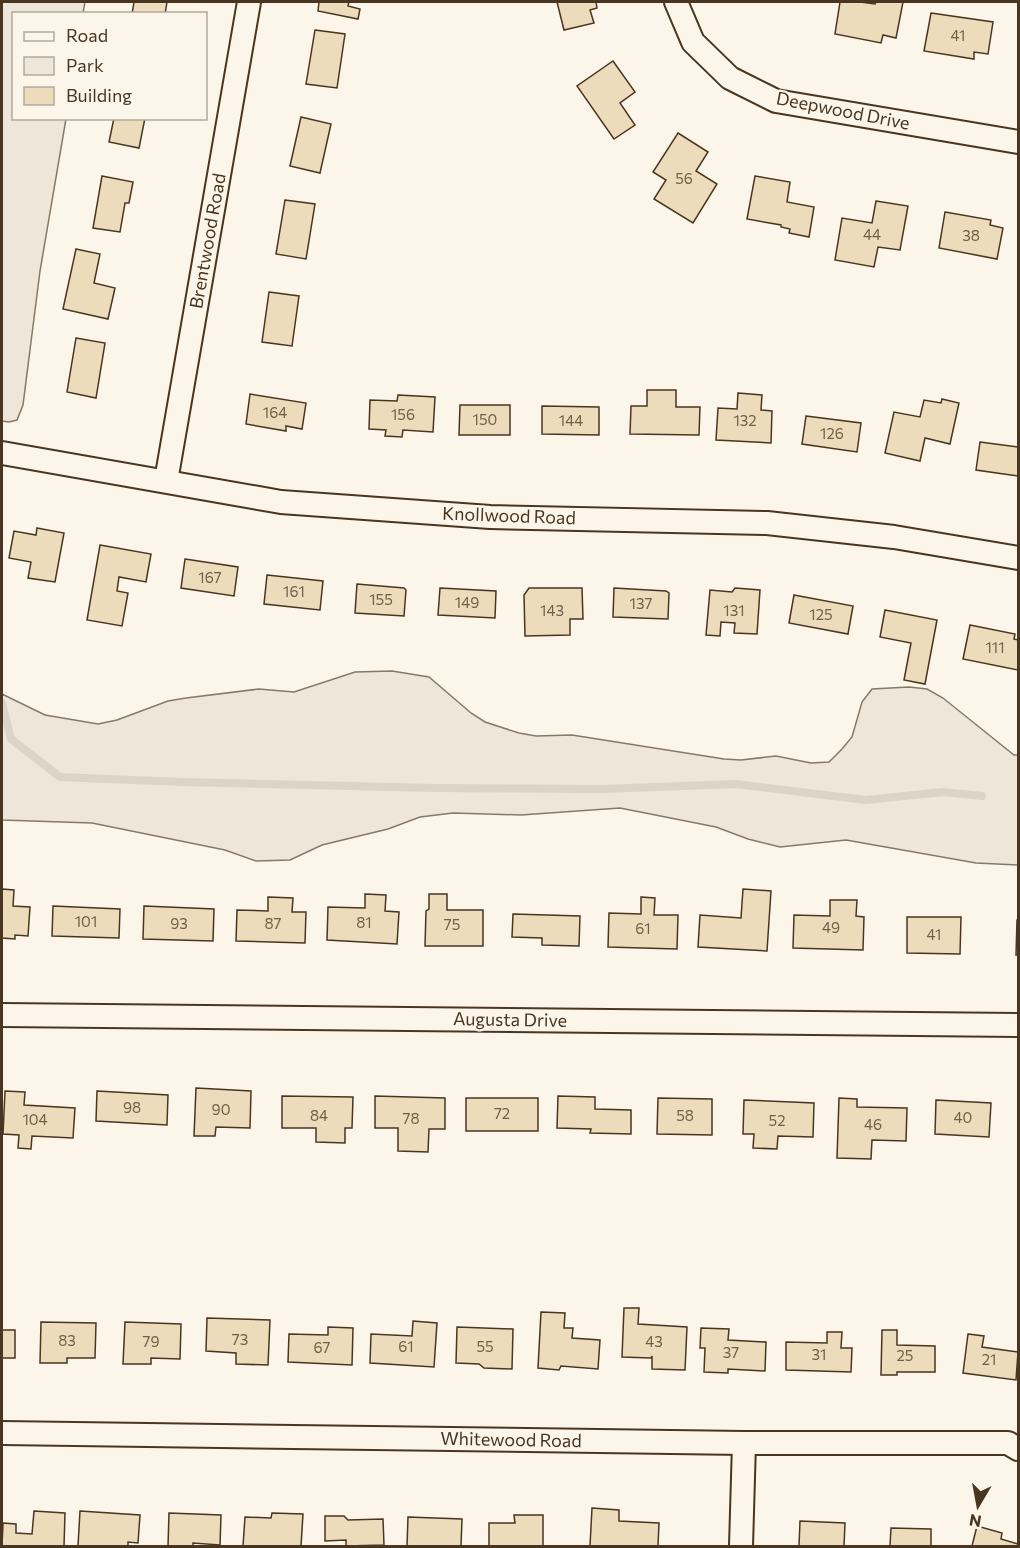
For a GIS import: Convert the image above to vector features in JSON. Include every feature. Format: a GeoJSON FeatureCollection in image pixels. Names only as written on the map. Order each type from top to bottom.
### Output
{"type":"FeatureCollection","features":[{"type":"Feature","properties":{"kind":"street","name":"Brentwood Road"},"geometry":{"type":"LineString","coordinates":[[166,481],[249,2]]}},
{"type":"Feature","properties":{"kind":"street","name":"Deepwood Drive"},"geometry":{"type":"LineString","coordinates":[[676,2],[693,42],[730,78],[776,101],[1018,142]]}},
{"type":"Feature","properties":{"kind":"street","name":"Knollwood Road"},"geometry":{"type":"LineString","coordinates":[[2,453],[281,502],[467,515],[767,523],[894,537],[1018,558]]}},
{"type":"Feature","properties":{"kind":"street","name":"Augusta Drive"},"geometry":{"type":"LineString","coordinates":[[2,1015],[1018,1025]]}},
{"type":"Feature","properties":{"kind":"street","name":"Whitewood Road"},"geometry":{"type":"LineString","coordinates":[[2,1432],[744,1443],[1008,1443],[1018,1449]]}},
{"type":"Feature","properties":{"kind":"street"},"geometry":{"type":"LineString","coordinates":[[741,1546],[744,1443]]}},
{"type":"Feature","properties":{"kind":"green space"},"geometry":{"type":"Polygon","coordinates":[[[2,2],[85,2],[83,12],[12,12],[12,120],[66,120],[40,271],[23,405],[17,420],[2,421],[2,2]]]}},
{"type":"Feature","properties":{"kind":"green space"},"geometry":{"type":"Polygon","coordinates":[[[392,671],[429,677],[485,722],[519,733],[536,736],[572,735],[724,759],[741,760],[776,756],[811,763],[829,762],[852,737],[862,702],[872,689],[909,687],[927,689],[943,698],[1014,755],[1018,755],[1018,865],[976,863],[846,840],[780,847],[748,839],[716,827],[620,808],[521,815],[453,813],[420,817],[388,829],[322,845],[290,860],[256,861],[225,850],[92,823],[2,820],[2,694],[45,715],[98,724],[117,720],[168,701],[259,689],[294,692],[355,672],[392,671]]]}},
{"type":"Feature","properties":{"kind":"building"},"geometry":{"type":"Polygon","coordinates":[[[134,2],[167,2],[165,12],[132,12],[134,2]]]}},
{"type":"Feature","properties":{"kind":"building"},"geometry":{"type":"Polygon","coordinates":[[[319,2],[349,2],[348,6],[360,9],[358,19],[318,11],[319,2]]]}},
{"type":"Feature","properties":{"kind":"building"},"geometry":{"type":"Polygon","coordinates":[[[557,2],[596,2],[597,8],[590,10],[594,23],[564,30],[557,2]]]}},
{"type":"Feature","properties":{"kind":"building"},"geometry":{"type":"Polygon","coordinates":[[[840,2],[875,4],[876,2],[903,2],[896,38],[883,35],[881,43],[835,34],[840,2]]]}},
{"type":"Feature","properties":{"kind":"building"},"geometry":{"type":"Polygon","coordinates":[[[931,13],[993,22],[988,54],[974,52],[974,59],[924,51],[931,13]]]}},
{"type":"Feature","properties":{"kind":"building"},"geometry":{"type":"Polygon","coordinates":[[[315,30],[345,34],[337,88],[306,84],[315,30]]]}},
{"type":"Feature","properties":{"kind":"building"},"geometry":{"type":"Polygon","coordinates":[[[613,61],[635,92],[620,103],[635,125],[614,139],[577,86],[613,61]]]}},
{"type":"Feature","properties":{"kind":"building"},"geometry":{"type":"Polygon","coordinates":[[[301,117],[331,124],[320,173],[290,166],[301,117]]]}},
{"type":"Feature","properties":{"kind":"building"},"geometry":{"type":"Polygon","coordinates":[[[114,120],[145,120],[139,148],[109,142],[114,120]]]}},
{"type":"Feature","properties":{"kind":"building"},"geometry":{"type":"Polygon","coordinates":[[[678,133],[708,152],[696,171],[717,184],[693,223],[654,199],[666,180],[653,172],[678,133]]]}},
{"type":"Feature","properties":{"kind":"building"},"geometry":{"type":"Polygon","coordinates":[[[102,176],[133,182],[129,203],[125,203],[120,232],[93,228],[102,176]]]}},
{"type":"Feature","properties":{"kind":"building"},"geometry":{"type":"Polygon","coordinates":[[[755,176],[790,182],[787,202],[814,207],[809,237],[789,233],[790,229],[781,227],[781,225],[747,219],[755,176]]]}},
{"type":"Feature","properties":{"kind":"building"},"geometry":{"type":"Polygon","coordinates":[[[285,200],[315,204],[306,259],[276,254],[285,200]]]}},
{"type":"Feature","properties":{"kind":"building"},"geometry":{"type":"Polygon","coordinates":[[[876,201],[908,206],[900,250],[878,247],[874,267],[835,260],[842,218],[872,223],[876,201]]]}},
{"type":"Feature","properties":{"kind":"building"},"geometry":{"type":"Polygon","coordinates":[[[945,212],[991,220],[990,225],[1003,228],[997,259],[939,248],[945,212]]]}},
{"type":"Feature","properties":{"kind":"building"},"geometry":{"type":"Polygon","coordinates":[[[76,249],[100,254],[94,283],[115,288],[108,319],[63,309],[76,249]]]}},
{"type":"Feature","properties":{"kind":"building"},"geometry":{"type":"Polygon","coordinates":[[[269,292],[299,296],[292,346],[262,342],[269,292]]]}},
{"type":"Feature","properties":{"kind":"building"},"geometry":{"type":"Polygon","coordinates":[[[76,338],[105,343],[96,398],[67,392],[76,338]]]}},
{"type":"Feature","properties":{"kind":"building"},"geometry":{"type":"Polygon","coordinates":[[[647,390],[676,390],[676,407],[700,407],[699,435],[630,434],[631,406],[647,406],[647,390]]]}},
{"type":"Feature","properties":{"kind":"building"},"geometry":{"type":"Polygon","coordinates":[[[738,393],[762,395],[761,410],[772,411],[771,443],[716,440],[718,408],[737,409],[738,393]]]}},
{"type":"Feature","properties":{"kind":"building"},"geometry":{"type":"Polygon","coordinates":[[[250,394],[306,403],[302,429],[286,426],[286,431],[246,424],[250,394]]]}},
{"type":"Feature","properties":{"kind":"building"},"geometry":{"type":"Polygon","coordinates":[[[398,395],[435,397],[433,432],[403,430],[402,437],[385,436],[386,430],[369,429],[370,400],[397,401],[398,395]]]}},
{"type":"Feature","properties":{"kind":"building"},"geometry":{"type":"Polygon","coordinates":[[[942,399],[959,403],[950,444],[925,438],[920,461],[885,453],[894,412],[920,417],[924,400],[941,403],[942,399]]]}},
{"type":"Feature","properties":{"kind":"building"},"geometry":{"type":"Polygon","coordinates":[[[460,405],[510,405],[510,435],[459,435],[460,405]]]}},
{"type":"Feature","properties":{"kind":"building"},"geometry":{"type":"Polygon","coordinates":[[[542,406],[599,407],[599,435],[542,434],[542,406]]]}},
{"type":"Feature","properties":{"kind":"building"},"geometry":{"type":"Polygon","coordinates":[[[806,416],[861,423],[857,452],[802,444],[806,416]]]}},
{"type":"Feature","properties":{"kind":"building"},"geometry":{"type":"Polygon","coordinates":[[[980,442],[1018,447],[1018,476],[976,470],[980,442]]]}},
{"type":"Feature","properties":{"kind":"building"},"geometry":{"type":"Polygon","coordinates":[[[37,528],[64,533],[55,582],[28,578],[31,562],[9,558],[14,531],[36,535],[37,528]]]}},
{"type":"Feature","properties":{"kind":"building"},"geometry":{"type":"Polygon","coordinates":[[[100,545],[151,554],[146,582],[119,577],[117,591],[128,593],[122,626],[87,620],[100,545]]]}},
{"type":"Feature","properties":{"kind":"building"},"geometry":{"type":"Polygon","coordinates":[[[185,559],[238,567],[234,596],[181,588],[185,559]]]}},
{"type":"Feature","properties":{"kind":"building"},"geometry":{"type":"Polygon","coordinates":[[[267,575],[323,581],[320,610],[264,604],[267,575]]]}},
{"type":"Feature","properties":{"kind":"building"},"geometry":{"type":"Polygon","coordinates":[[[357,584],[404,588],[406,590],[404,616],[355,613],[357,584]]]}},
{"type":"Feature","properties":{"kind":"building"},"geometry":{"type":"Polygon","coordinates":[[[440,588],[496,591],[495,618],[438,615],[440,588]]]}},
{"type":"Feature","properties":{"kind":"building"},"geometry":{"type":"Polygon","coordinates":[[[529,588],[582,588],[583,619],[570,619],[570,635],[525,636],[524,595],[529,588]]]}},
{"type":"Feature","properties":{"kind":"building"},"geometry":{"type":"Polygon","coordinates":[[[614,588],[666,591],[669,593],[668,619],[613,617],[614,588]]]}},
{"type":"Feature","properties":{"kind":"building"},"geometry":{"type":"Polygon","coordinates":[[[735,588],[760,590],[757,634],[734,633],[735,623],[721,622],[720,636],[706,635],[710,590],[732,592],[735,588]]]}},
{"type":"Feature","properties":{"kind":"building"},"geometry":{"type":"Polygon","coordinates":[[[794,595],[853,606],[848,634],[789,623],[794,595]]]}},
{"type":"Feature","properties":{"kind":"building"},"geometry":{"type":"Polygon","coordinates":[[[885,610],[937,620],[925,684],[904,680],[911,643],[880,637],[885,610]]]}},
{"type":"Feature","properties":{"kind":"building"},"geometry":{"type":"Polygon","coordinates":[[[970,625],[1015,634],[1014,639],[1018,640],[1018,670],[963,659],[970,625]]]}},
{"type":"Feature","properties":{"kind":"building"},"geometry":{"type":"Polygon","coordinates":[[[2,889],[14,890],[13,906],[30,907],[28,936],[15,935],[15,939],[2,938],[2,889]]]}},
{"type":"Feature","properties":{"kind":"building"},"geometry":{"type":"Polygon","coordinates":[[[743,889],[771,891],[767,951],[698,947],[700,915],[741,918],[743,889]]]}},
{"type":"Feature","properties":{"kind":"building"},"geometry":{"type":"Polygon","coordinates":[[[365,894],[386,895],[385,911],[399,912],[397,944],[327,940],[328,907],[365,908],[365,894]]]}},
{"type":"Feature","properties":{"kind":"building"},"geometry":{"type":"Polygon","coordinates":[[[429,894],[447,894],[447,910],[483,910],[483,946],[425,946],[429,894]]]}},
{"type":"Feature","properties":{"kind":"building"},"geometry":{"type":"Polygon","coordinates":[[[268,897],[293,898],[292,912],[306,912],[305,943],[236,941],[237,910],[268,911],[268,897]]]}},
{"type":"Feature","properties":{"kind":"building"},"geometry":{"type":"Polygon","coordinates":[[[641,897],[655,898],[654,915],[678,915],[677,949],[608,947],[609,913],[641,914],[641,897]]]}},
{"type":"Feature","properties":{"kind":"building"},"geometry":{"type":"Polygon","coordinates":[[[830,900],[857,900],[856,916],[864,917],[863,950],[793,948],[794,915],[830,916],[830,900]]]}},
{"type":"Feature","properties":{"kind":"building"},"geometry":{"type":"Polygon","coordinates":[[[53,906],[120,909],[119,938],[52,936],[53,906]]]}},
{"type":"Feature","properties":{"kind":"building"},"geometry":{"type":"Polygon","coordinates":[[[144,906],[214,909],[213,941],[143,939],[144,906]]]}},
{"type":"Feature","properties":{"kind":"building"},"geometry":{"type":"Polygon","coordinates":[[[513,914],[580,916],[579,946],[542,945],[542,938],[512,937],[513,914]]]}},
{"type":"Feature","properties":{"kind":"building"},"geometry":{"type":"Polygon","coordinates":[[[907,917],[961,917],[960,954],[907,953],[907,917]]]}},
{"type":"Feature","properties":{"kind":"building"},"geometry":{"type":"Polygon","coordinates":[[[1017,920],[1018,955],[1016,955],[1017,920]]]}},
{"type":"Feature","properties":{"kind":"building"},"geometry":{"type":"Polygon","coordinates":[[[196,1088],[251,1091],[250,1128],[216,1127],[215,1136],[194,1136],[196,1088]]]}},
{"type":"Feature","properties":{"kind":"building"},"geometry":{"type":"Polygon","coordinates":[[[5,1091],[25,1092],[24,1105],[75,1108],[73,1138],[32,1136],[31,1149],[18,1148],[19,1135],[3,1134],[5,1091]]]}},
{"type":"Feature","properties":{"kind":"building"},"geometry":{"type":"Polygon","coordinates":[[[97,1091],[168,1095],[167,1125],[96,1121],[97,1091]]]}},
{"type":"Feature","properties":{"kind":"building"},"geometry":{"type":"Polygon","coordinates":[[[282,1096],[353,1097],[352,1128],[345,1128],[345,1143],[316,1142],[316,1128],[282,1128],[282,1096]]]}},
{"type":"Feature","properties":{"kind":"building"},"geometry":{"type":"Polygon","coordinates":[[[375,1096],[445,1098],[445,1129],[429,1129],[428,1152],[398,1151],[398,1128],[375,1128],[375,1096]]]}},
{"type":"Feature","properties":{"kind":"building"},"geometry":{"type":"Polygon","coordinates":[[[558,1096],[595,1097],[595,1109],[631,1110],[631,1134],[590,1133],[591,1129],[557,1128],[558,1096]]]}},
{"type":"Feature","properties":{"kind":"building"},"geometry":{"type":"Polygon","coordinates":[[[466,1098],[538,1098],[538,1131],[466,1131],[466,1098]]]}},
{"type":"Feature","properties":{"kind":"building"},"geometry":{"type":"Polygon","coordinates":[[[658,1098],[712,1099],[712,1135],[657,1134],[658,1098]]]}},
{"type":"Feature","properties":{"kind":"building"},"geometry":{"type":"Polygon","coordinates":[[[839,1098],[857,1099],[857,1107],[907,1108],[906,1141],[872,1140],[871,1159],[837,1158],[839,1098]]]}},
{"type":"Feature","properties":{"kind":"building"},"geometry":{"type":"Polygon","coordinates":[[[744,1100],[814,1103],[813,1137],[778,1136],[777,1149],[753,1148],[754,1134],[743,1134],[744,1100]]]}},
{"type":"Feature","properties":{"kind":"building"},"geometry":{"type":"Polygon","coordinates":[[[936,1100],[991,1103],[989,1137],[935,1134],[936,1100]]]}},
{"type":"Feature","properties":{"kind":"building"},"geometry":{"type":"Polygon","coordinates":[[[624,1308],[639,1308],[638,1324],[687,1327],[685,1370],[652,1369],[652,1356],[651,1358],[622,1357],[624,1308]]]}},
{"type":"Feature","properties":{"kind":"building"},"geometry":{"type":"Polygon","coordinates":[[[541,1312],[565,1313],[564,1328],[573,1328],[572,1338],[600,1340],[598,1369],[561,1366],[559,1370],[538,1368],[541,1312]]]}},
{"type":"Feature","properties":{"kind":"building"},"geometry":{"type":"Polygon","coordinates":[[[207,1318],[270,1320],[268,1365],[236,1364],[236,1353],[206,1351],[207,1318]]]}},
{"type":"Feature","properties":{"kind":"building"},"geometry":{"type":"Polygon","coordinates":[[[413,1321],[437,1323],[434,1367],[370,1363],[371,1334],[412,1336],[413,1321]]]}},
{"type":"Feature","properties":{"kind":"building"},"geometry":{"type":"Polygon","coordinates":[[[41,1322],[96,1323],[95,1358],[67,1358],[67,1363],[40,1363],[41,1322]]]}},
{"type":"Feature","properties":{"kind":"building"},"geometry":{"type":"Polygon","coordinates":[[[125,1322],[181,1324],[180,1359],[151,1358],[151,1364],[123,1364],[125,1322]]]}},
{"type":"Feature","properties":{"kind":"building"},"geometry":{"type":"Polygon","coordinates":[[[328,1327],[353,1328],[352,1365],[288,1362],[289,1334],[328,1335],[328,1327]]]}},
{"type":"Feature","properties":{"kind":"building"},"geometry":{"type":"Polygon","coordinates":[[[457,1327],[513,1329],[512,1369],[484,1368],[479,1364],[456,1363],[457,1327]]]}},
{"type":"Feature","properties":{"kind":"building"},"geometry":{"type":"Polygon","coordinates":[[[701,1328],[729,1329],[728,1340],[766,1342],[765,1371],[728,1369],[728,1373],[704,1372],[705,1348],[700,1348],[701,1328]]]}},
{"type":"Feature","properties":{"kind":"building"},"geometry":{"type":"Polygon","coordinates":[[[2,1330],[15,1330],[15,1358],[2,1358],[2,1330]]]}},
{"type":"Feature","properties":{"kind":"building"},"geometry":{"type":"Polygon","coordinates":[[[882,1330],[897,1330],[897,1345],[935,1346],[935,1372],[897,1372],[897,1375],[881,1375],[882,1330]]]}},
{"type":"Feature","properties":{"kind":"building"},"geometry":{"type":"Polygon","coordinates":[[[827,1332],[842,1332],[841,1348],[852,1348],[851,1372],[786,1370],[786,1342],[827,1343],[827,1332]]]}},
{"type":"Feature","properties":{"kind":"building"},"geometry":{"type":"Polygon","coordinates":[[[968,1334],[984,1336],[982,1347],[1018,1352],[1016,1380],[963,1373],[968,1334]]]}},
{"type":"Feature","properties":{"kind":"building"},"geometry":{"type":"Polygon","coordinates":[[[592,1508],[619,1510],[619,1521],[659,1523],[658,1546],[590,1546],[592,1508]]]}},
{"type":"Feature","properties":{"kind":"building"},"geometry":{"type":"Polygon","coordinates":[[[34,1511],[65,1513],[64,1546],[2,1546],[3,1523],[16,1524],[16,1533],[32,1534],[34,1511]]]}},
{"type":"Feature","properties":{"kind":"building"},"geometry":{"type":"Polygon","coordinates":[[[80,1511],[140,1515],[138,1543],[128,1542],[128,1546],[78,1546],[80,1511]]]}},
{"type":"Feature","properties":{"kind":"building"},"geometry":{"type":"Polygon","coordinates":[[[169,1513],[221,1515],[220,1545],[193,1543],[193,1546],[168,1546],[169,1513]]]}},
{"type":"Feature","properties":{"kind":"building"},"geometry":{"type":"Polygon","coordinates":[[[272,1513],[303,1514],[301,1546],[243,1546],[245,1517],[271,1518],[272,1513]]]}},
{"type":"Feature","properties":{"kind":"building"},"geometry":{"type":"Polygon","coordinates":[[[514,1515],[543,1515],[543,1546],[489,1546],[489,1523],[515,1523],[514,1515]]]}},
{"type":"Feature","properties":{"kind":"building"},"geometry":{"type":"Polygon","coordinates":[[[325,1516],[344,1516],[348,1520],[383,1519],[384,1545],[346,1546],[346,1540],[325,1541],[325,1516]]]}},
{"type":"Feature","properties":{"kind":"building"},"geometry":{"type":"Polygon","coordinates":[[[408,1517],[462,1519],[461,1546],[407,1546],[408,1517]]]}},
{"type":"Feature","properties":{"kind":"building"},"geometry":{"type":"Polygon","coordinates":[[[800,1521],[845,1523],[844,1546],[799,1546],[800,1521]]]}},
{"type":"Feature","properties":{"kind":"building"},"geometry":{"type":"Polygon","coordinates":[[[977,1526],[1002,1533],[1001,1539],[1018,1544],[1018,1546],[972,1546],[977,1526]]]}},
{"type":"Feature","properties":{"kind":"building"},"geometry":{"type":"Polygon","coordinates":[[[891,1528],[931,1529],[931,1546],[890,1546],[891,1528]]]}},
{"type":"Feature","properties":{"kind":"waterway"},"geometry":{"type":"LineString","coordinates":[[2,703],[11,739],[60,777],[436,788],[603,789],[736,784],[866,800],[943,792],[982,796]]}}]}
